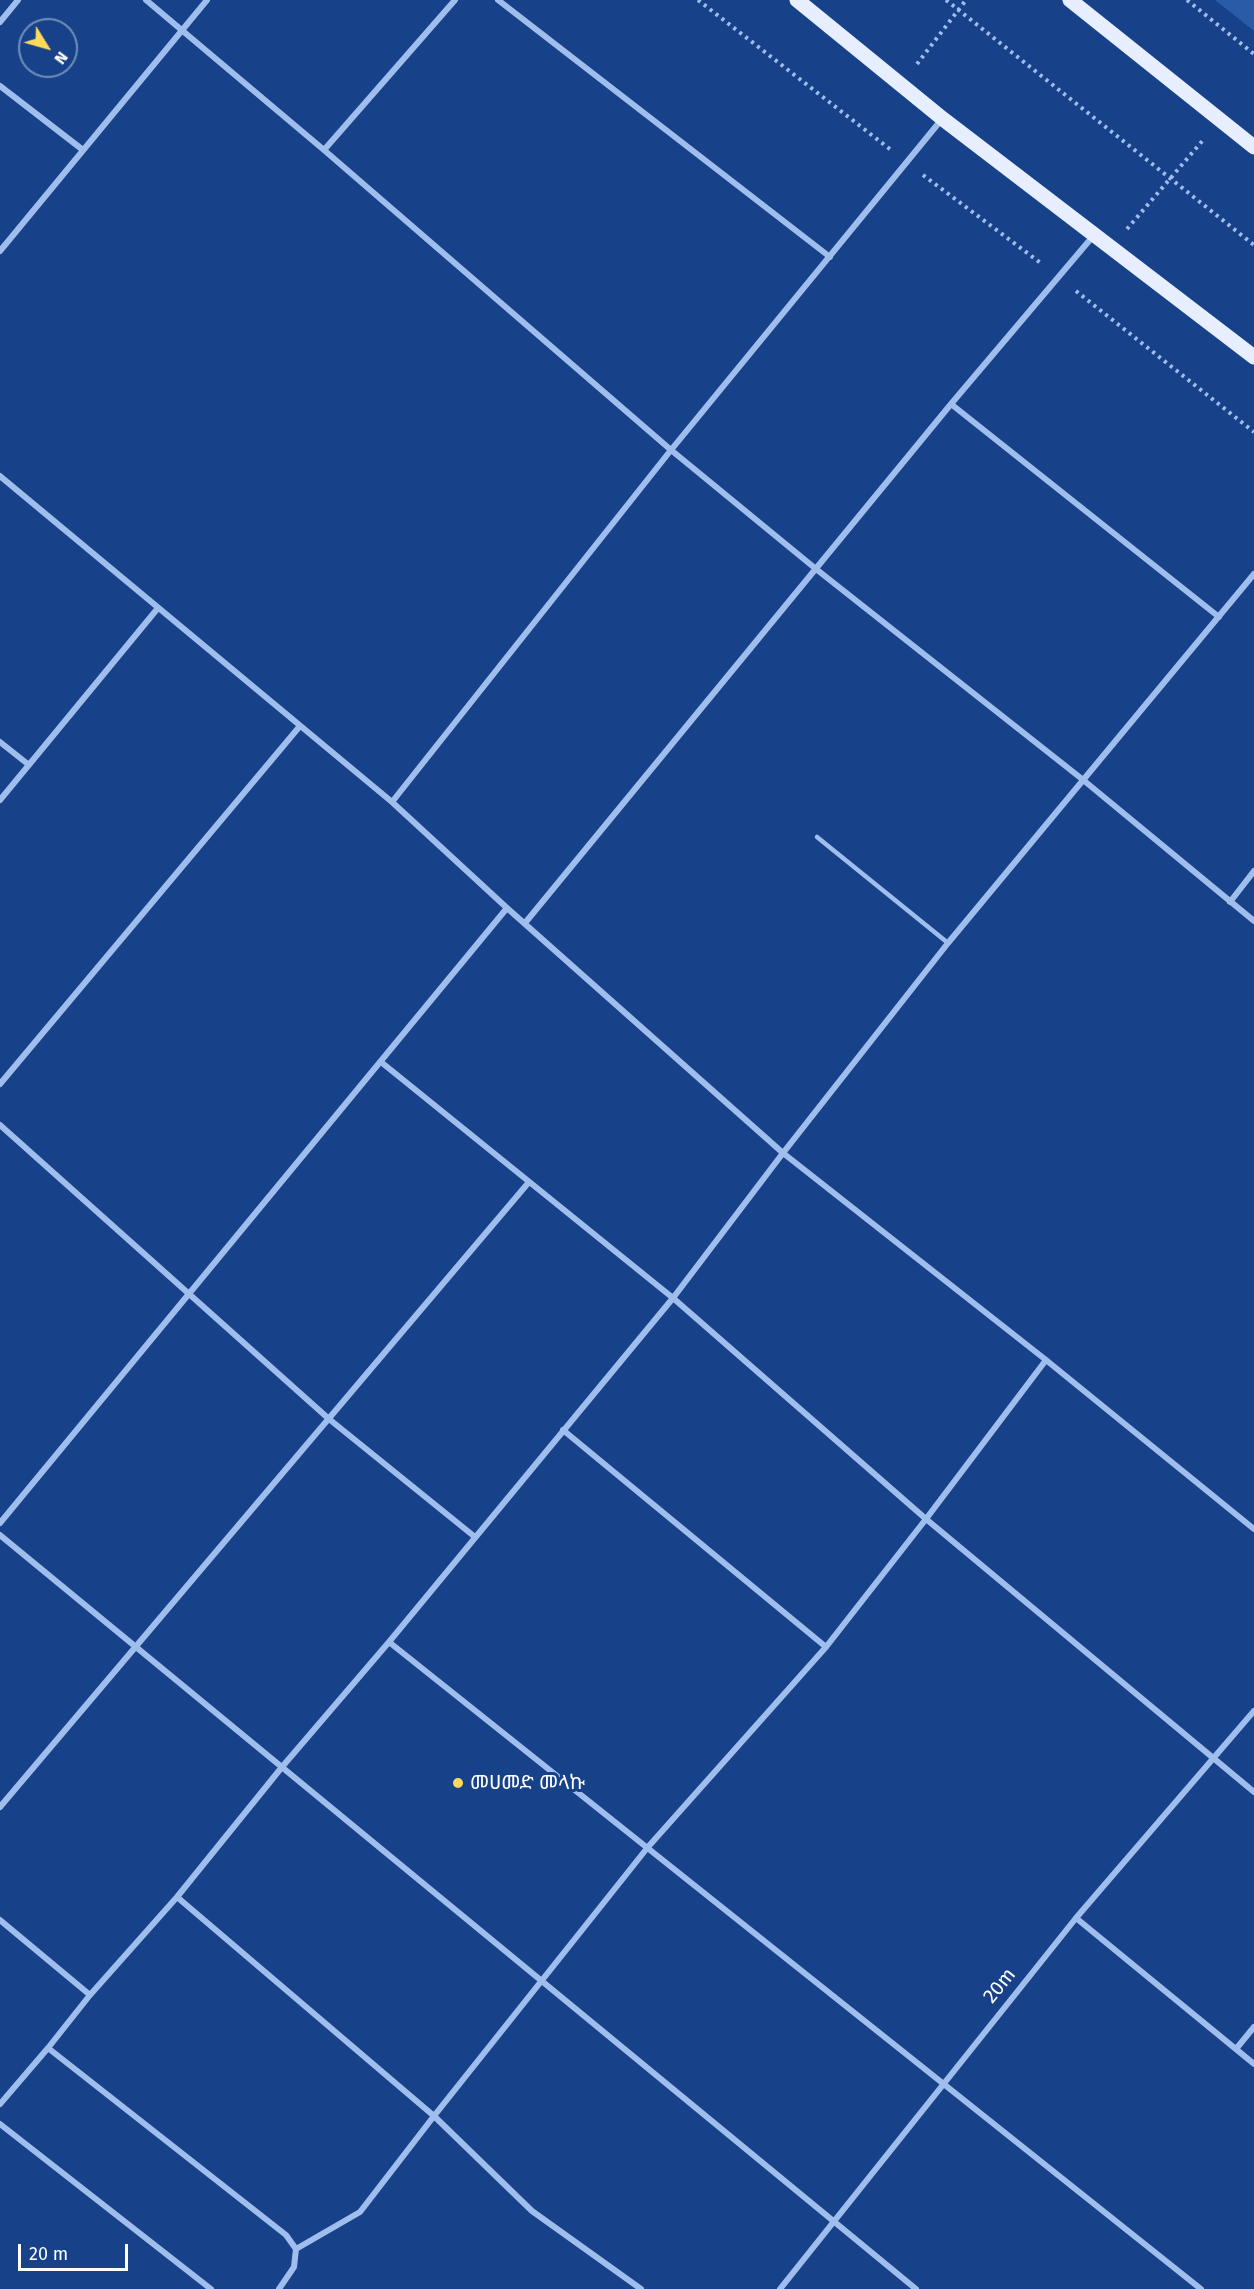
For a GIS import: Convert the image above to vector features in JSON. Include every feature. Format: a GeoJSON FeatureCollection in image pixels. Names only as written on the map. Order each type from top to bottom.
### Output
{"type":"FeatureCollection","features":[{"type":"Feature","properties":{"kind":"main road"},"geometry":{"type":"LineString","coordinates":[[797,0],[943,119],[1254,357]]}},
{"type":"Feature","properties":{"kind":"main road"},"geometry":{"type":"LineString","coordinates":[[1070,0],[1254,147]]}},
{"type":"Feature","properties":{"kind":"street"},"geometry":{"type":"LineString","coordinates":[[0,22],[18,0]]}},
{"type":"Feature","properties":{"kind":"street"},"geometry":{"type":"LineString","coordinates":[[146,0],[324,150],[671,450],[816,569],[1082,779],[1254,921]]}},
{"type":"Feature","properties":{"kind":"street"},"geometry":{"type":"LineString","coordinates":[[0,251],[207,0]]}},
{"type":"Feature","properties":{"kind":"street"},"geometry":{"type":"LineString","coordinates":[[324,150],[455,0]]}},
{"type":"Feature","properties":{"kind":"street"},"geometry":{"type":"LineString","coordinates":[[498,0],[830,257]]}},
{"type":"Feature","properties":{"kind":"street"},"geometry":{"type":"LineString","coordinates":[[0,86],[83,150]]}},
{"type":"Feature","properties":{"kind":"street"},"geometry":{"type":"LineString","coordinates":[[392,802],[671,450],[943,119]]}},
{"type":"Feature","properties":{"kind":"street"},"geometry":{"type":"LineString","coordinates":[[525,923],[951,404],[1095,234]]}},
{"type":"Feature","properties":{"kind":"street"},"geometry":{"type":"LineString","coordinates":[[951,404],[1219,617]]}},
{"type":"Feature","properties":{"kind":"street"},"geometry":{"type":"LineString","coordinates":[[0,476],[392,802],[507,908],[783,1153],[1046,1360],[1254,1529]]}},
{"type":"Feature","properties":{"kind":"street"},"geometry":{"type":"LineString","coordinates":[[0,2104],[90,1995],[177,1897],[282,1767],[389,1642],[673,1299],[783,1153],[948,943],[1254,574]]}},
{"type":"Feature","properties":{"kind":"street"},"geometry":{"type":"LineString","coordinates":[[0,800],[158,608]]}},
{"type":"Feature","properties":{"kind":"street"},"geometry":{"type":"LineString","coordinates":[[0,1084],[300,726]]}},
{"type":"Feature","properties":{"kind":"street"},"geometry":{"type":"LineString","coordinates":[[0,742],[29,765]]}},
{"type":"Feature","properties":{"kind":"street"},"geometry":{"type":"LineString","coordinates":[[1230,902],[1254,871]]}},
{"type":"Feature","properties":{"kind":"street"},"geometry":{"type":"LineString","coordinates":[[0,1523],[507,908]]}},
{"type":"Feature","properties":{"kind":"street"},"geometry":{"type":"LineString","coordinates":[[381,1062],[673,1299],[926,1520],[1254,1792]]}},
{"type":"Feature","properties":{"kind":"street"},"geometry":{"type":"LineString","coordinates":[[0,1125],[329,1419],[475,1536]]}},
{"type":"Feature","properties":{"kind":"street"},"geometry":{"type":"LineString","coordinates":[[0,1807],[529,1182]]}},
{"type":"Feature","properties":{"kind":"street"},"geometry":{"type":"LineString","coordinates":[[296,2249],[360,2212],[648,1847],[826,1647],[926,1520],[1046,1360]]}},
{"type":"Feature","properties":{"kind":"street"},"geometry":{"type":"LineString","coordinates":[[563,1430],[826,1647]]}},
{"type":"Feature","properties":{"kind":"street"},"geometry":{"type":"LineString","coordinates":[[0,1535],[916,2289]]}},
{"type":"Feature","properties":{"kind":"street"},"geometry":{"type":"LineString","coordinates":[[389,1642],[1200,2289]]}},
{"type":"Feature","properties":{"kind":"street","name":"20m"},"geometry":{"type":"LineString","coordinates":[[780,2289],[1076,1918],[1254,1711]]}},
{"type":"Feature","properties":{"kind":"street"},"geometry":{"type":"LineString","coordinates":[[177,1897],[434,2116],[532,2211],[641,2289]]}},
{"type":"Feature","properties":{"kind":"street"},"geometry":{"type":"LineString","coordinates":[[1076,1918],[1254,2064]]}},
{"type":"Feature","properties":{"kind":"street"},"geometry":{"type":"LineString","coordinates":[[0,1920],[90,1995]]}},
{"type":"Feature","properties":{"kind":"street"},"geometry":{"type":"LineString","coordinates":[[1236,2049],[1254,2027]]}},
{"type":"Feature","properties":{"kind":"street"},"geometry":{"type":"LineString","coordinates":[[48,2048],[286,2235],[296,2249],[294,2267],[279,2289]]}},
{"type":"Feature","properties":{"kind":"street"},"geometry":{"type":"LineString","coordinates":[[0,2124],[210,2289]]}},
{"type":"Feature","properties":{"kind":"lane"},"geometry":{"type":"LineString","coordinates":[[817,837],[948,943]]}},
{"type":"Feature","properties":{"kind":"path"},"geometry":{"type":"LineString","coordinates":[[698,0],[1059,277],[1254,432]]}},
{"type":"Feature","properties":{"kind":"path"},"geometry":{"type":"LineString","coordinates":[[946,0],[1254,245]]}},
{"type":"Feature","properties":{"kind":"path"},"geometry":{"type":"LineString","coordinates":[[901,84],[966,0]]}},
{"type":"Feature","properties":{"kind":"path"},"geometry":{"type":"LineString","coordinates":[[1187,0],[1254,54]]}},
{"type":"Feature","properties":{"kind":"path"},"geometry":{"type":"LineString","coordinates":[[1111,248],[1220,120]]}},
{"type":"Feature","properties":{"kind":"shaded area"},"geometry":{"type":"Polygon","coordinates":[[[1215,0],[1254,0],[1254,31],[1215,0]]]}},
{"type":"Feature","properties":{"kind":"place","name":"መሀመድ መላኩ"},"geometry":{"type":"Point","coordinates":[458,1783]}}]}
